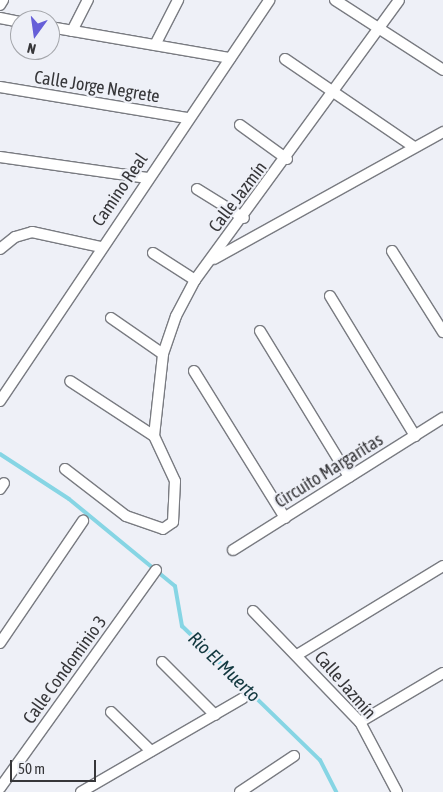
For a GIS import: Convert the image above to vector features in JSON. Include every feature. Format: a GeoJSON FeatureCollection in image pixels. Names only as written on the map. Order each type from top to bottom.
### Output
{"type":"FeatureCollection","features":[{"type":"Feature","properties":{"kind":"street"},"geometry":{"type":"LineString","coordinates":[[0,5],[3,0]]}},
{"type":"Feature","properties":{"kind":"street"},"geometry":{"type":"LineString","coordinates":[[72,31],[88,0]]}},
{"type":"Feature","properties":{"kind":"street"},"geometry":{"type":"LineString","coordinates":[[155,45],[178,0]]}},
{"type":"Feature","properties":{"kind":"street","name":"Camino Real"},"geometry":{"type":"LineString","coordinates":[[0,401],[101,247],[269,0]]}},
{"type":"Feature","properties":{"kind":"street"},"geometry":{"type":"LineString","coordinates":[[335,0],[378,30],[443,70]]}},
{"type":"Feature","properties":{"kind":"street","name":"Calle Jazmín"},"geometry":{"type":"LineString","coordinates":[[154,436],[163,354],[176,316],[195,280],[287,159],[399,0]]}},
{"type":"Feature","properties":{"kind":"street"},"geometry":{"type":"LineString","coordinates":[[60,29],[230,58]]}},
{"type":"Feature","properties":{"kind":"street"},"geometry":{"type":"LineString","coordinates":[[285,59],[414,147]]}},
{"type":"Feature","properties":{"kind":"street","name":"Calle Jorge Negrete"},"geometry":{"type":"LineString","coordinates":[[0,87],[188,118]]}},
{"type":"Feature","properties":{"kind":"street"},"geometry":{"type":"LineString","coordinates":[[240,125],[287,159]]}},
{"type":"Feature","properties":{"kind":"street"},"geometry":{"type":"LineString","coordinates":[[208,262],[443,132]]}},
{"type":"Feature","properties":{"kind":"street"},"geometry":{"type":"LineString","coordinates":[[0,158],[148,178]]}},
{"type":"Feature","properties":{"kind":"street"},"geometry":{"type":"LineString","coordinates":[[197,189],[244,218]]}},
{"type":"Feature","properties":{"kind":"street"},"geometry":{"type":"LineString","coordinates":[[0,249],[15,237],[32,232],[101,247]]}},
{"type":"Feature","properties":{"kind":"street"},"geometry":{"type":"LineString","coordinates":[[392,251],[443,332]]}},
{"type":"Feature","properties":{"kind":"street"},"geometry":{"type":"LineString","coordinates":[[153,253],[195,280]]}},
{"type":"Feature","properties":{"kind":"street"},"geometry":{"type":"LineString","coordinates":[[330,296],[415,436]]}},
{"type":"Feature","properties":{"kind":"street"},"geometry":{"type":"LineString","coordinates":[[112,318],[163,354]]}},
{"type":"Feature","properties":{"kind":"street"},"geometry":{"type":"LineString","coordinates":[[260,331],[349,477]]}},
{"type":"Feature","properties":{"kind":"street"},"geometry":{"type":"LineString","coordinates":[[194,371],[285,518]]}},
{"type":"Feature","properties":{"kind":"street"},"geometry":{"type":"LineString","coordinates":[[65,469],[126,516],[169,527],[176,508],[175,481],[154,436],[70,381]]}},
{"type":"Feature","properties":{"kind":"street","name":"Circuito Margaritas"},"geometry":{"type":"LineString","coordinates":[[233,550],[443,418]]}},
{"type":"Feature","properties":{"kind":"street"},"geometry":{"type":"LineString","coordinates":[[0,643],[83,521]]}},
{"type":"Feature","properties":{"kind":"street"},"geometry":{"type":"LineString","coordinates":[[297,655],[443,566]]}},
{"type":"Feature","properties":{"kind":"street","name":"Calle Condominio 3"},"geometry":{"type":"LineString","coordinates":[[0,788],[156,570]]}},
{"type":"Feature","properties":{"kind":"street","name":"Calle Jazmín"},"geometry":{"type":"LineString","coordinates":[[253,611],[360,722],[397,792]]}},
{"type":"Feature","properties":{"kind":"street"},"geometry":{"type":"LineString","coordinates":[[162,662],[215,714]]}},
{"type":"Feature","properties":{"kind":"street"},"geometry":{"type":"LineString","coordinates":[[360,722],[443,673]]}},
{"type":"Feature","properties":{"kind":"street"},"geometry":{"type":"LineString","coordinates":[[82,792],[242,698]]}},
{"type":"Feature","properties":{"kind":"street"},"geometry":{"type":"LineString","coordinates":[[111,712],[151,752]]}},
{"type":"Feature","properties":{"kind":"street"},"geometry":{"type":"LineString","coordinates":[[240,792],[294,756]]}},
{"type":"Feature","properties":{"kind":"waterway","name":"Rio El Muerto"},"geometry":{"type":"LineString","coordinates":[[0,454],[69,499],[175,586],[182,626],[320,760],[336,792]]}}]}
